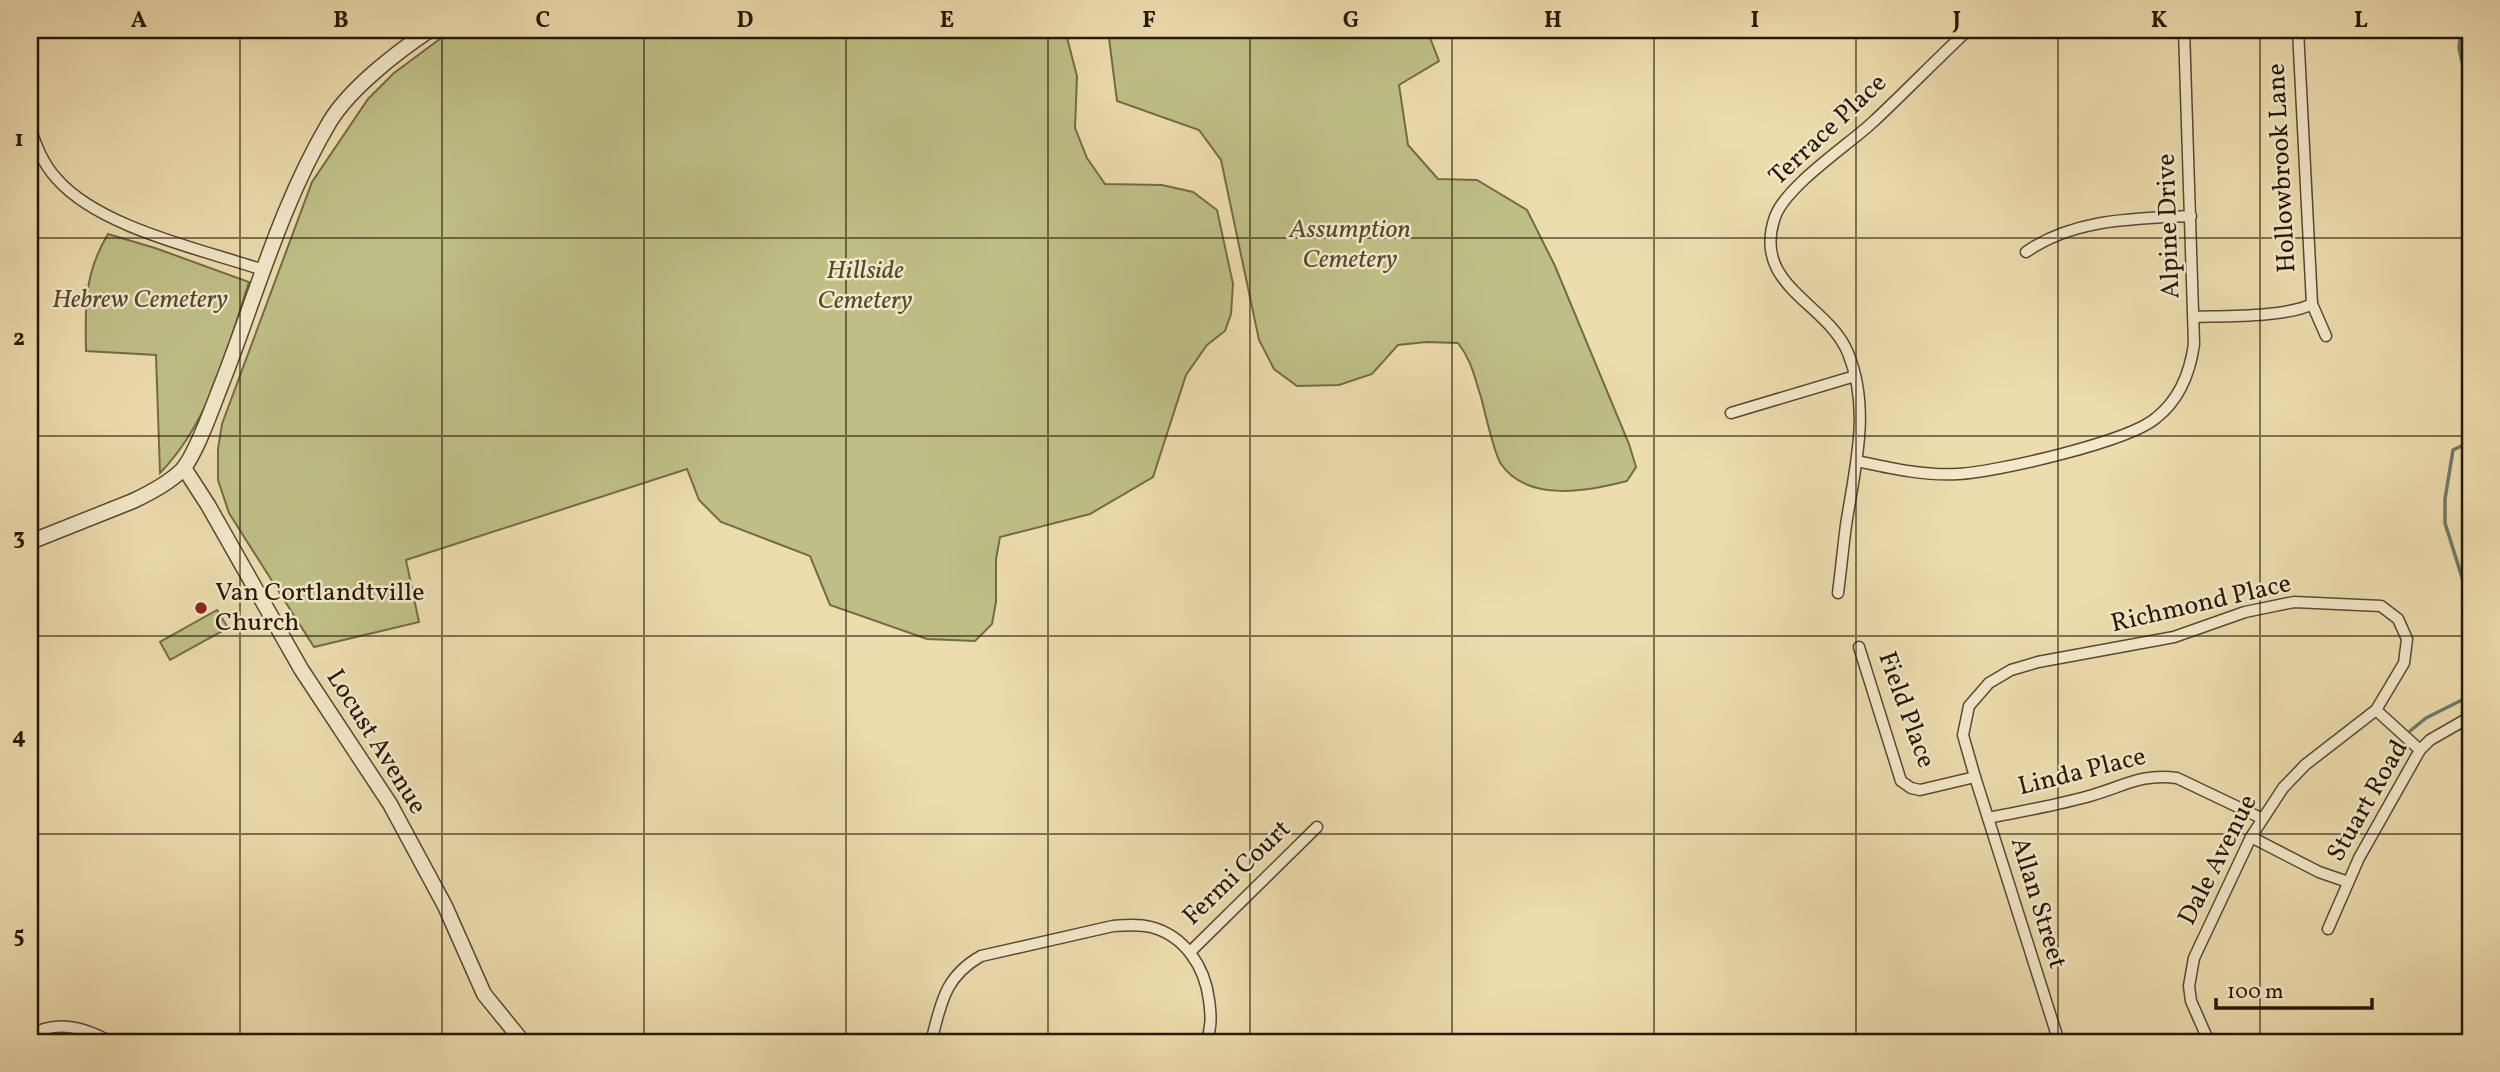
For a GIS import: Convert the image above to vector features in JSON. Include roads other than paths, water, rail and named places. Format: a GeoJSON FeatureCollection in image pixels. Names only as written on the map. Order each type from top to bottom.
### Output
{"type":"FeatureCollection","features":[{"type":"Feature","properties":{"kind":"street"},"geometry":{"type":"LineString","coordinates":[[30,542],[150,493],[184,468],[205,427],[298,179],[330,120],[414,34],[430,30]]}},
{"type":"Feature","properties":{"kind":"street","name":"Terrace Place"},"geometry":{"type":"LineString","coordinates":[[1838,593],[1861,418],[1855,376],[1847,351],[1833,330],[1798,297],[1776,267],[1771,238],[1774,218],[1794,188],[1873,122],[1968,30]]}},
{"type":"Feature","properties":{"kind":"street","name":"Alpine Drive"},"geometry":{"type":"LineString","coordinates":[[1857,461],[1911,472],[1957,474],[1985,470],[2091,446],[2154,420],[2171,404],[2183,384],[2192,360],[2195,317],[2184,30]]}},
{"type":"Feature","properties":{"kind":"street","name":"Hollowbrook Lane"},"geometry":{"type":"LineString","coordinates":[[2298,30],[2312,304]]}},
{"type":"Feature","properties":{"kind":"street"},"geometry":{"type":"LineString","coordinates":[[30,127],[38,152],[55,178],[72,195],[93,209],[128,226],[263,270]]}},
{"type":"Feature","properties":{"kind":"street"},"geometry":{"type":"LineString","coordinates":[[2026,252],[2045,239],[2078,227],[2124,219],[2192,216]]}},
{"type":"Feature","properties":{"kind":"street"},"geometry":{"type":"LineString","coordinates":[[2195,317],[2279,312],[2312,304],[2326,336]]}},
{"type":"Feature","properties":{"kind":"street"},"geometry":{"type":"LineString","coordinates":[[1731,413],[1855,376]]}},
{"type":"Feature","properties":{"kind":"street","name":"Locust Avenue"},"geometry":{"type":"LineString","coordinates":[[184,468],[301,669],[390,804],[445,905],[484,994],[523,1042]]}},
{"type":"Feature","properties":{"kind":"street","name":"Richmond Place"},"geometry":{"type":"LineString","coordinates":[[1975,777],[1963,735],[1969,706],[1989,682],[2011,670],[2038,662],[2174,637],[2245,611],[2294,602],[2381,606],[2398,619],[2407,639],[2404,663]]}},
{"type":"Feature","properties":{"kind":"street","name":"Field Place"},"geometry":{"type":"LineString","coordinates":[[1859,647],[1901,781],[1920,790],[1975,777]]}},
{"type":"Feature","properties":{"kind":"street","name":"Dale Avenue"},"geometry":{"type":"LineString","coordinates":[[2209,1042],[2191,1000],[2191,971],[2194,958],[2251,837],[2283,788],[2305,765],[2376,710],[2404,663]]}},
{"type":"Feature","properties":{"kind":"street"},"geometry":{"type":"LineString","coordinates":[[2376,710],[2420,750]]}},
{"type":"Feature","properties":{"kind":"street","name":"Stuart Road"},"geometry":{"type":"LineString","coordinates":[[2328,929],[2384,810],[2420,750],[2430,740],[2470,717]]}},
{"type":"Feature","properties":{"kind":"street","name":"Linda Place"},"geometry":{"type":"LineString","coordinates":[[1988,818],[2094,795],[2147,776],[2177,778],[2261,818]]}},
{"type":"Feature","properties":{"kind":"street","name":"Allan Street"},"geometry":{"type":"LineString","coordinates":[[1975,777],[2059,1042]]}},
{"type":"Feature","properties":{"kind":"street","name":"Fermi Court"},"geometry":{"type":"LineString","coordinates":[[1190,952],[1317,827]]}},
{"type":"Feature","properties":{"kind":"street"},"geometry":{"type":"LineString","coordinates":[[2251,837],[2319,872],[2348,882]]}},
{"type":"Feature","properties":{"kind":"street"},"geometry":{"type":"LineString","coordinates":[[931,1042],[944,995],[952,980],[959,971],[981,956],[1113,926],[1136,925],[1152,927],[1170,935],[1190,952],[1202,970],[1212,1020],[1206,1042]]}},
{"type":"Feature","properties":{"kind":"street"},"geometry":{"type":"LineString","coordinates":[[30,1036],[45,1029],[64,1026],[88,1030],[111,1042]]}},
{"type":"Feature","properties":{"kind":"waterway"},"geometry":{"type":"LineString","coordinates":[[2461,30],[2459,48],[2470,99]]}},
{"type":"Feature","properties":{"kind":"waterway"},"geometry":{"type":"LineString","coordinates":[[2470,442],[2453,450],[2445,499],[2445,523],[2470,603]]}},
{"type":"Feature","properties":{"kind":"waterway"},"geometry":{"type":"LineString","coordinates":[[2410,731],[2426,718],[2466,698],[2470,693]]}},
{"type":"Feature","properties":{"kind":"place","name":"Van Cortlandtville Church"},"geometry":{"type":"Point","coordinates":[201,608]}},
{"type":"Feature","properties":{"kind":"park label","name":"Assumption Cemetery"},"geometry":{"type":"Point","coordinates":[1350,245]}},
{"type":"Feature","properties":{"kind":"park label","name":"Hillside Cemetery"},"geometry":{"type":"Point","coordinates":[865,286]}},
{"type":"Feature","properties":{"kind":"park label","name":"Hebrew Cemetery"},"geometry":{"type":"Point","coordinates":[140,300]}}]}
